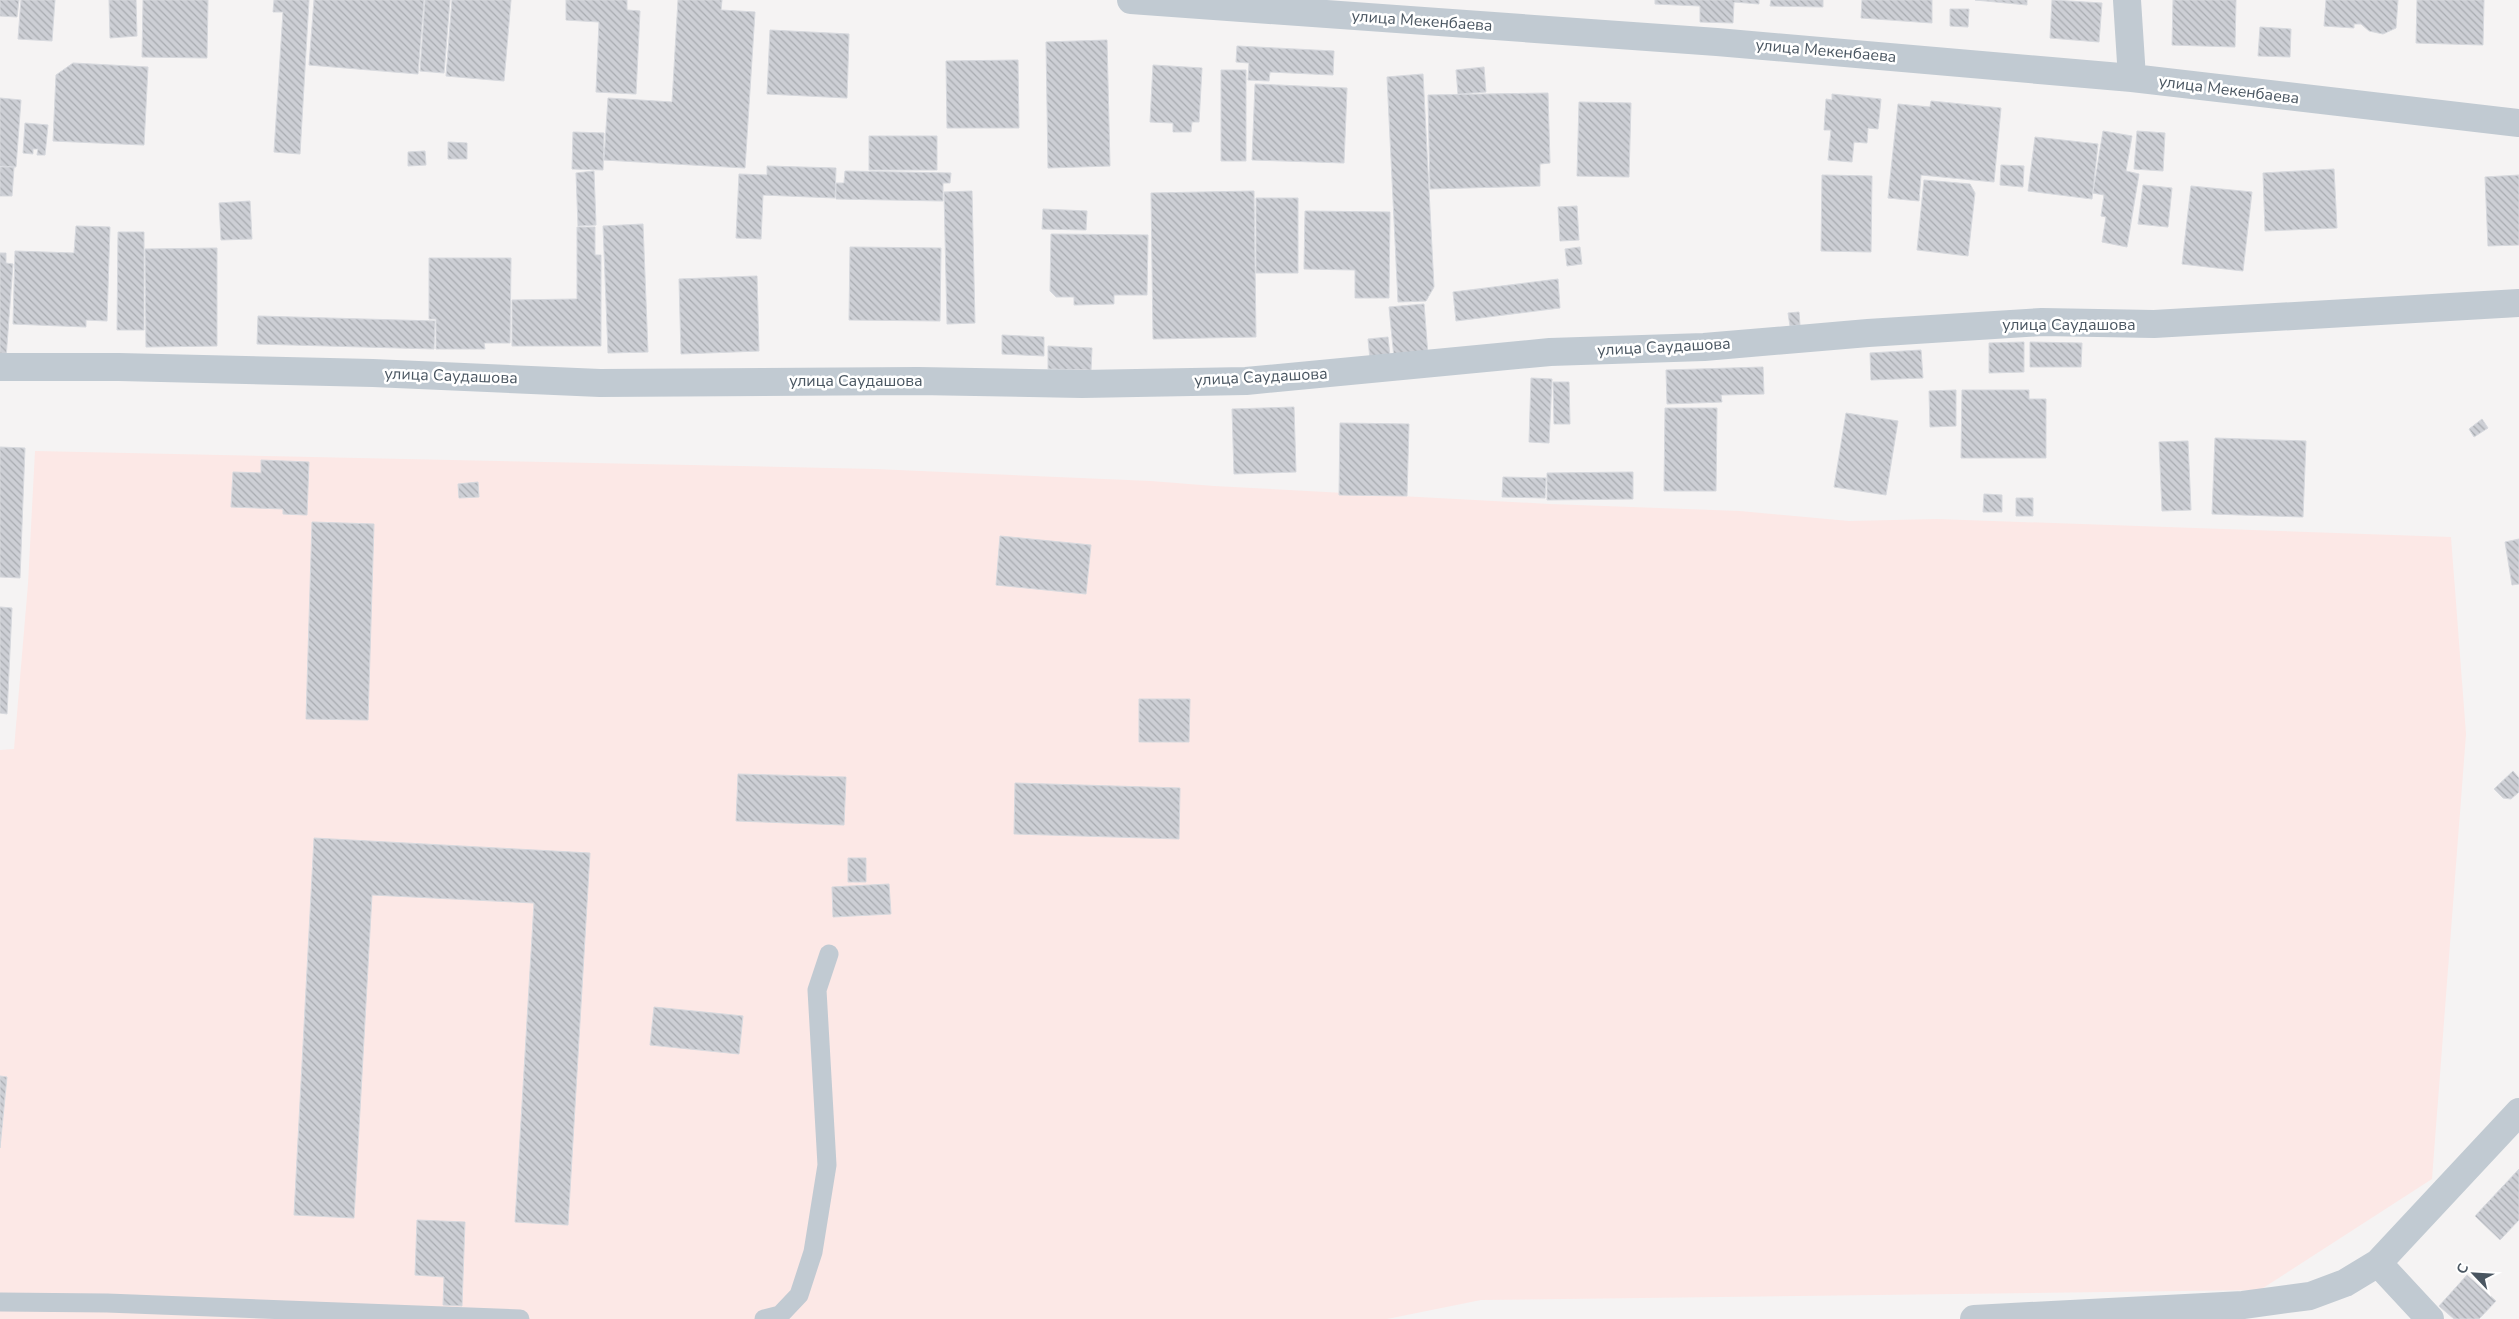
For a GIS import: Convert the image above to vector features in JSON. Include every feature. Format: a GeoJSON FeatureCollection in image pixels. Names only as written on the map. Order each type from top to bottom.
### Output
{"type":"FeatureCollection","features":[{"type":"Feature","properties":{"kind":"street","name":"улица Мекенбаева"},"geometry":{"type":"LineString","coordinates":[[1131,0],[1717,42],[2132,78],[2519,122]]}},
{"type":"Feature","properties":{"kind":"street"},"geometry":{"type":"LineString","coordinates":[[2127,0],[2132,78]]}},
{"type":"Feature","properties":{"kind":"street","name":"улица Саудашова"},"geometry":{"type":"LineString","coordinates":[[0,368],[118,367],[364,373],[600,383],[918,381],[1082,384],[1246,381],[1550,352],[1704,347],[1868,332],[2042,322],[2154,324],[2519,303]]}},
{"type":"Feature","properties":{"kind":"street"},"geometry":{"type":"LineString","coordinates":[[1974,1319],[2243,1305],[2310,1296],[2345,1283],[2378,1263],[2519,1112]]}},
{"type":"Feature","properties":{"kind":"street"},"geometry":{"type":"LineString","coordinates":[[2378,1263],[2430,1319]]}},
{"type":"Feature","properties":{"kind":"lane"},"geometry":{"type":"LineString","coordinates":[[764,1319],[780,1315],[799,1295],[813,1252],[827,1165],[817,990],[829,954]]}},
{"type":"Feature","properties":{"kind":"lane"},"geometry":{"type":"LineString","coordinates":[[0,1302],[107,1303],[520,1319]]}},
{"type":"Feature","properties":{"kind":"shaded area"},"geometry":{"type":"Polygon","coordinates":[[[35,451],[875,469],[1151,481],[1550,504],[1740,511],[1849,521],[1937,519],[2451,537],[2466,734],[2432,1179],[2260,1290],[1481,1300],[1387,1319],[0,1319],[0,750],[14,749],[28,584],[35,451]]]}},
{"type":"Feature","properties":{"kind":"building"},"geometry":{"type":"Polygon","coordinates":[[[0,0],[19,0],[17,17],[0,16],[0,0]]]}},
{"type":"Feature","properties":{"kind":"building"},"geometry":{"type":"Polygon","coordinates":[[[21,0],[55,0],[52,41],[18,39],[21,0]]]}},
{"type":"Feature","properties":{"kind":"building"},"geometry":{"type":"Polygon","coordinates":[[[109,0],[136,0],[137,36],[110,38],[109,0]]]}},
{"type":"Feature","properties":{"kind":"building"},"geometry":{"type":"Polygon","coordinates":[[[143,0],[208,0],[207,58],[142,57],[143,0]]]}},
{"type":"Feature","properties":{"kind":"building"},"geometry":{"type":"Polygon","coordinates":[[[274,0],[309,0],[300,154],[274,152],[283,12],[273,12],[274,0]]]}},
{"type":"Feature","properties":{"kind":"building"},"geometry":{"type":"Polygon","coordinates":[[[314,0],[424,0],[418,74],[309,65],[314,0]]]}},
{"type":"Feature","properties":{"kind":"building"},"geometry":{"type":"Polygon","coordinates":[[[425,0],[450,0],[444,73],[420,71],[425,0]]]}},
{"type":"Feature","properties":{"kind":"building"},"geometry":{"type":"Polygon","coordinates":[[[452,0],[511,0],[504,81],[446,76],[452,0]]]}},
{"type":"Feature","properties":{"kind":"building"},"geometry":{"type":"Polygon","coordinates":[[[566,0],[627,0],[627,10],[640,11],[636,94],[596,92],[599,22],[566,20],[566,0]]]}},
{"type":"Feature","properties":{"kind":"building"},"geometry":{"type":"Polygon","coordinates":[[[678,0],[722,0],[721,10],[755,12],[745,168],[604,160],[608,98],[672,102],[678,0]]]}},
{"type":"Feature","properties":{"kind":"building"},"geometry":{"type":"Polygon","coordinates":[[[1655,0],[1759,0],[1759,4],[1734,2],[1733,23],[1700,22],[1700,6],[1655,4],[1655,0]]]}},
{"type":"Feature","properties":{"kind":"building"},"geometry":{"type":"Polygon","coordinates":[[[1771,0],[1823,0],[1823,7],[1770,6],[1771,0]]]}},
{"type":"Feature","properties":{"kind":"building"},"geometry":{"type":"Polygon","coordinates":[[[1862,0],[1932,0],[1932,23],[1861,18],[1862,0]]]}},
{"type":"Feature","properties":{"kind":"building"},"geometry":{"type":"Polygon","coordinates":[[[1975,0],[2027,0],[2027,5],[1975,0]]]}},
{"type":"Feature","properties":{"kind":"building"},"geometry":{"type":"Polygon","coordinates":[[[2052,0],[2102,3],[2099,42],[2050,38],[2052,0]]]}},
{"type":"Feature","properties":{"kind":"building"},"geometry":{"type":"Polygon","coordinates":[[[2173,0],[2236,0],[2235,47],[2172,45],[2173,0]]]}},
{"type":"Feature","properties":{"kind":"building"},"geometry":{"type":"Polygon","coordinates":[[[2326,0],[2398,0],[2396,28],[2383,34],[2369,31],[2361,24],[2354,24],[2354,28],[2324,26],[2326,0]]]}},
{"type":"Feature","properties":{"kind":"building"},"geometry":{"type":"Polygon","coordinates":[[[2417,0],[2484,0],[2483,45],[2416,43],[2417,0]]]}},
{"type":"Feature","properties":{"kind":"building"},"geometry":{"type":"Polygon","coordinates":[[[1950,9],[1969,9],[1968,27],[1950,26],[1950,9]]]}},
{"type":"Feature","properties":{"kind":"building"},"geometry":{"type":"Polygon","coordinates":[[[2260,27],[2291,29],[2290,57],[2258,56],[2260,27]]]}},
{"type":"Feature","properties":{"kind":"building"},"geometry":{"type":"Polygon","coordinates":[[[770,30],[849,34],[847,98],[767,94],[770,30]]]}},
{"type":"Feature","properties":{"kind":"building"},"geometry":{"type":"Polygon","coordinates":[[[1107,40],[1110,166],[1048,168],[1046,42],[1107,40]]]}},
{"type":"Feature","properties":{"kind":"building"},"geometry":{"type":"Polygon","coordinates":[[[1237,46],[1334,51],[1333,75],[1270,72],[1269,81],[1248,80],[1249,63],[1236,62],[1237,46]]]}},
{"type":"Feature","properties":{"kind":"building"},"geometry":{"type":"Polygon","coordinates":[[[1018,60],[1019,128],[947,128],[946,61],[1018,60]]]}},
{"type":"Feature","properties":{"kind":"building"},"geometry":{"type":"Polygon","coordinates":[[[73,63],[148,67],[144,145],[53,141],[56,75],[73,63]]]}},
{"type":"Feature","properties":{"kind":"building"},"geometry":{"type":"Polygon","coordinates":[[[1153,65],[1202,68],[1199,122],[1192,122],[1191,132],[1173,132],[1173,123],[1150,122],[1153,65]]]}},
{"type":"Feature","properties":{"kind":"building"},"geometry":{"type":"Polygon","coordinates":[[[1484,67],[1486,92],[1458,94],[1456,70],[1484,67]]]}},
{"type":"Feature","properties":{"kind":"building"},"geometry":{"type":"Polygon","coordinates":[[[1221,70],[1246,70],[1246,161],[1221,161],[1221,70]]]}},
{"type":"Feature","properties":{"kind":"building"},"geometry":{"type":"Polygon","coordinates":[[[1423,74],[1434,287],[1426,301],[1398,302],[1387,77],[1423,74]]]}},
{"type":"Feature","properties":{"kind":"building"},"geometry":{"type":"Polygon","coordinates":[[[1255,84],[1347,88],[1344,163],[1252,160],[1255,84]]]}},
{"type":"Feature","properties":{"kind":"building"},"geometry":{"type":"Polygon","coordinates":[[[1548,93],[1550,163],[1540,164],[1540,186],[1430,189],[1428,95],[1548,93]]]}},
{"type":"Feature","properties":{"kind":"building"},"geometry":{"type":"Polygon","coordinates":[[[1832,94],[1881,99],[1878,129],[1868,128],[1867,143],[1854,142],[1852,162],[1828,160],[1831,130],[1824,130],[1826,99],[1832,100],[1832,94]]]}},
{"type":"Feature","properties":{"kind":"building"},"geometry":{"type":"Polygon","coordinates":[[[0,98],[21,100],[16,167],[0,166],[0,98]]]}},
{"type":"Feature","properties":{"kind":"building"},"geometry":{"type":"Polygon","coordinates":[[[1931,101],[2001,108],[1994,182],[1921,175],[1919,201],[1888,198],[1898,104],[1930,107],[1931,101]]]}},
{"type":"Feature","properties":{"kind":"building"},"geometry":{"type":"Polygon","coordinates":[[[1579,102],[1631,103],[1629,177],[1577,176],[1579,102]]]}},
{"type":"Feature","properties":{"kind":"building"},"geometry":{"type":"Polygon","coordinates":[[[25,123],[48,125],[45,155],[37,155],[38,149],[33,149],[33,154],[23,153],[25,123]]]}},
{"type":"Feature","properties":{"kind":"building"},"geometry":{"type":"Polygon","coordinates":[[[2103,131],[2132,136],[2126,171],[2139,174],[2127,247],[2102,242],[2106,217],[2101,216],[2104,195],[2093,193],[2103,131]]]}},
{"type":"Feature","properties":{"kind":"building"},"geometry":{"type":"Polygon","coordinates":[[[2137,131],[2165,133],[2163,171],[2134,169],[2137,131]]]}},
{"type":"Feature","properties":{"kind":"building"},"geometry":{"type":"Polygon","coordinates":[[[573,132],[604,133],[603,170],[572,169],[573,132]]]}},
{"type":"Feature","properties":{"kind":"building"},"geometry":{"type":"Polygon","coordinates":[[[869,136],[937,136],[937,170],[869,170],[869,136]]]}},
{"type":"Feature","properties":{"kind":"building"},"geometry":{"type":"Polygon","coordinates":[[[2035,137],[2098,144],[2092,199],[2028,191],[2035,137]]]}},
{"type":"Feature","properties":{"kind":"building"},"geometry":{"type":"Polygon","coordinates":[[[448,142],[467,143],[467,159],[448,159],[448,142]]]}},
{"type":"Feature","properties":{"kind":"building"},"geometry":{"type":"Polygon","coordinates":[[[425,151],[426,165],[408,166],[408,152],[425,151]]]}},
{"type":"Feature","properties":{"kind":"building"},"geometry":{"type":"Polygon","coordinates":[[[2001,165],[2024,166],[2023,187],[2000,185],[2001,165]]]}},
{"type":"Feature","properties":{"kind":"building"},"geometry":{"type":"Polygon","coordinates":[[[767,166],[836,168],[835,198],[763,195],[761,239],[736,238],[739,174],[767,175],[767,166]]]}},
{"type":"Feature","properties":{"kind":"building"},"geometry":{"type":"Polygon","coordinates":[[[0,167],[14,167],[12,196],[0,196],[0,167]]]}},
{"type":"Feature","properties":{"kind":"building"},"geometry":{"type":"Polygon","coordinates":[[[2334,169],[2337,228],[2265,231],[2263,173],[2334,169]]]}},
{"type":"Feature","properties":{"kind":"building"},"geometry":{"type":"Polygon","coordinates":[[[594,171],[596,225],[578,226],[576,173],[594,171]]]}},
{"type":"Feature","properties":{"kind":"building"},"geometry":{"type":"Polygon","coordinates":[[[845,171],[951,173],[950,183],[943,183],[943,201],[836,199],[836,183],[844,183],[845,171]]]}},
{"type":"Feature","properties":{"kind":"building"},"geometry":{"type":"Polygon","coordinates":[[[1822,175],[1872,176],[1871,252],[1821,251],[1822,175]]]}},
{"type":"Feature","properties":{"kind":"building"},"geometry":{"type":"Polygon","coordinates":[[[2519,175],[2519,245],[2488,246],[2485,177],[2519,175]]]}},
{"type":"Feature","properties":{"kind":"building"},"geometry":{"type":"Polygon","coordinates":[[[1924,180],[1970,184],[1975,193],[1968,256],[1917,250],[1924,180]]]}},
{"type":"Feature","properties":{"kind":"building"},"geometry":{"type":"Polygon","coordinates":[[[2143,185],[2172,188],[2168,227],[2138,224],[2143,185]]]}},
{"type":"Feature","properties":{"kind":"building"},"geometry":{"type":"Polygon","coordinates":[[[2191,186],[2252,192],[2243,271],[2182,264],[2191,186]]]}},
{"type":"Feature","properties":{"kind":"building"},"geometry":{"type":"Polygon","coordinates":[[[972,191],[975,323],[947,324],[944,192],[972,191]]]}},
{"type":"Feature","properties":{"kind":"building"},"geometry":{"type":"Polygon","coordinates":[[[1254,191],[1256,337],[1153,339],[1151,193],[1254,191]]]}},
{"type":"Feature","properties":{"kind":"building"},"geometry":{"type":"Polygon","coordinates":[[[1256,198],[1298,198],[1298,273],[1256,273],[1256,198]]]}},
{"type":"Feature","properties":{"kind":"building"},"geometry":{"type":"Polygon","coordinates":[[[250,201],[252,239],[221,240],[219,203],[250,201]]]}},
{"type":"Feature","properties":{"kind":"building"},"geometry":{"type":"Polygon","coordinates":[[[1577,206],[1579,240],[1560,241],[1558,207],[1577,206]]]}},
{"type":"Feature","properties":{"kind":"building"},"geometry":{"type":"Polygon","coordinates":[[[1043,209],[1087,211],[1086,230],[1042,229],[1043,209]]]}},
{"type":"Feature","properties":{"kind":"building"},"geometry":{"type":"Polygon","coordinates":[[[1305,211],[1390,212],[1389,298],[1355,298],[1355,270],[1304,269],[1305,211]]]}},
{"type":"Feature","properties":{"kind":"building"},"geometry":{"type":"Polygon","coordinates":[[[643,224],[648,352],[608,353],[603,226],[643,224]]]}},
{"type":"Feature","properties":{"kind":"building"},"geometry":{"type":"Polygon","coordinates":[[[76,226],[110,227],[107,321],[86,320],[86,327],[13,324],[15,251],[74,253],[76,226]]]}},
{"type":"Feature","properties":{"kind":"building"},"geometry":{"type":"Polygon","coordinates":[[[577,227],[595,227],[595,255],[601,255],[601,346],[512,346],[512,300],[577,299],[577,227]]]}},
{"type":"Feature","properties":{"kind":"building"},"geometry":{"type":"Polygon","coordinates":[[[118,232],[144,232],[144,330],[117,330],[118,232]]]}},
{"type":"Feature","properties":{"kind":"building"},"geometry":{"type":"Polygon","coordinates":[[[1051,234],[1148,235],[1147,295],[1114,295],[1114,304],[1074,305],[1074,297],[1056,297],[1050,291],[1051,234]]]}},
{"type":"Feature","properties":{"kind":"building"},"geometry":{"type":"Polygon","coordinates":[[[850,247],[941,248],[940,321],[849,320],[850,247]]]}},
{"type":"Feature","properties":{"kind":"building"},"geometry":{"type":"Polygon","coordinates":[[[1580,247],[1582,264],[1567,266],[1565,249],[1580,247]]]}},
{"type":"Feature","properties":{"kind":"building"},"geometry":{"type":"Polygon","coordinates":[[[217,248],[217,346],[146,347],[145,249],[217,248]]]}},
{"type":"Feature","properties":{"kind":"building"},"geometry":{"type":"Polygon","coordinates":[[[0,253],[6,253],[6,263],[13,264],[6,358],[0,358],[0,253]]]}},
{"type":"Feature","properties":{"kind":"building"},"geometry":{"type":"Polygon","coordinates":[[[429,258],[511,258],[510,343],[484,343],[485,349],[436,349],[436,319],[429,319],[429,258]]]}},
{"type":"Feature","properties":{"kind":"building"},"geometry":{"type":"Polygon","coordinates":[[[757,276],[759,351],[681,354],[679,279],[757,276]]]}},
{"type":"Feature","properties":{"kind":"building"},"geometry":{"type":"Polygon","coordinates":[[[1558,279],[1560,308],[1456,321],[1453,292],[1558,279]]]}},
{"type":"Feature","properties":{"kind":"building"},"geometry":{"type":"Polygon","coordinates":[[[1424,304],[1428,355],[1394,358],[1389,307],[1424,304]]]}},
{"type":"Feature","properties":{"kind":"building"},"geometry":{"type":"Polygon","coordinates":[[[1799,312],[1800,325],[1790,326],[1788,313],[1799,312]]]}},
{"type":"Feature","properties":{"kind":"building"},"geometry":{"type":"Polygon","coordinates":[[[258,316],[435,321],[434,349],[257,344],[258,316]]]}},
{"type":"Feature","properties":{"kind":"building"},"geometry":{"type":"Polygon","coordinates":[[[1002,335],[1044,337],[1044,356],[1002,354],[1002,335]]]}},
{"type":"Feature","properties":{"kind":"building"},"geometry":{"type":"Polygon","coordinates":[[[1388,337],[1390,356],[1370,359],[1368,339],[1388,337]]]}},
{"type":"Feature","properties":{"kind":"building"},"geometry":{"type":"Polygon","coordinates":[[[2024,342],[2024,372],[1989,373],[1989,343],[2024,342]]]}},
{"type":"Feature","properties":{"kind":"building"},"geometry":{"type":"Polygon","coordinates":[[[2030,342],[2082,343],[2081,367],[2030,367],[2030,342]]]}},
{"type":"Feature","properties":{"kind":"building"},"geometry":{"type":"Polygon","coordinates":[[[1048,346],[1092,348],[1091,370],[1048,369],[1048,346]]]}},
{"type":"Feature","properties":{"kind":"building"},"geometry":{"type":"Polygon","coordinates":[[[1921,350],[1923,378],[1871,380],[1870,353],[1921,350]]]}},
{"type":"Feature","properties":{"kind":"building"},"geometry":{"type":"Polygon","coordinates":[[[1763,367],[1764,394],[1721,395],[1722,402],[1667,404],[1666,370],[1763,367]]]}},
{"type":"Feature","properties":{"kind":"building"},"geometry":{"type":"Polygon","coordinates":[[[1531,378],[1552,379],[1549,443],[1529,442],[1531,378]]]}},
{"type":"Feature","properties":{"kind":"building"},"geometry":{"type":"Polygon","coordinates":[[[1553,382],[1569,382],[1570,424],[1554,424],[1553,382]]]}},
{"type":"Feature","properties":{"kind":"building"},"geometry":{"type":"Polygon","coordinates":[[[1956,390],[1956,426],[1930,427],[1929,391],[1956,390]]]}},
{"type":"Feature","properties":{"kind":"building"},"geometry":{"type":"Polygon","coordinates":[[[1962,390],[2029,390],[2029,399],[2046,399],[2046,458],[1961,458],[1962,390]]]}},
{"type":"Feature","properties":{"kind":"building"},"geometry":{"type":"Polygon","coordinates":[[[1294,407],[1296,472],[1234,474],[1232,409],[1294,407]]]}},
{"type":"Feature","properties":{"kind":"building"},"geometry":{"type":"Polygon","coordinates":[[[1665,408],[1717,408],[1716,491],[1664,491],[1665,408]]]}},
{"type":"Feature","properties":{"kind":"building"},"geometry":{"type":"Polygon","coordinates":[[[1846,413],[1898,421],[1886,495],[1834,487],[1846,413]]]}},
{"type":"Feature","properties":{"kind":"building"},"geometry":{"type":"Polygon","coordinates":[[[2482,419],[2488,428],[2474,437],[2469,429],[2482,419]]]}},
{"type":"Feature","properties":{"kind":"building"},"geometry":{"type":"Polygon","coordinates":[[[1340,423],[1409,424],[1407,496],[1339,495],[1340,423]]]}},
{"type":"Feature","properties":{"kind":"building"},"geometry":{"type":"Polygon","coordinates":[[[2215,438],[2306,441],[2303,517],[2212,514],[2215,438]]]}},
{"type":"Feature","properties":{"kind":"building"},"geometry":{"type":"Polygon","coordinates":[[[2188,441],[2191,510],[2162,511],[2159,442],[2188,441]]]}},
{"type":"Feature","properties":{"kind":"building"},"geometry":{"type":"Polygon","coordinates":[[[0,447],[25,448],[20,578],[0,577],[0,447]]]}},
{"type":"Feature","properties":{"kind":"building"},"geometry":{"type":"Polygon","coordinates":[[[261,460],[309,462],[307,515],[283,514],[283,509],[231,507],[233,472],[261,473],[261,460]]]}},
{"type":"Feature","properties":{"kind":"building"},"geometry":{"type":"Polygon","coordinates":[[[1633,472],[1633,499],[1547,500],[1547,473],[1633,472]]]}},
{"type":"Feature","properties":{"kind":"building"},"geometry":{"type":"Polygon","coordinates":[[[1503,477],[1546,478],[1545,498],[1502,497],[1503,477]]]}},
{"type":"Feature","properties":{"kind":"building"},"geometry":{"type":"Polygon","coordinates":[[[478,482],[479,497],[459,498],[458,484],[478,482]]]}},
{"type":"Feature","properties":{"kind":"building"},"geometry":{"type":"Polygon","coordinates":[[[1984,494],[2002,495],[2002,512],[1983,512],[1984,494]]]}},
{"type":"Feature","properties":{"kind":"building"},"geometry":{"type":"Polygon","coordinates":[[[2016,498],[2033,498],[2033,516],[2016,516],[2016,498]]]}},
{"type":"Feature","properties":{"kind":"building"},"geometry":{"type":"Polygon","coordinates":[[[312,522],[374,524],[368,720],[306,719],[312,522]]]}},
{"type":"Feature","properties":{"kind":"building"},"geometry":{"type":"Polygon","coordinates":[[[1000,536],[1091,545],[1086,594],[996,585],[1000,536]]]}},
{"type":"Feature","properties":{"kind":"building"},"geometry":{"type":"Polygon","coordinates":[[[2519,539],[2519,584],[2512,585],[2505,542],[2519,539]]]}},
{"type":"Feature","properties":{"kind":"building"},"geometry":{"type":"Polygon","coordinates":[[[0,607],[12,608],[7,714],[0,713],[0,607]]]}},
{"type":"Feature","properties":{"kind":"building"},"geometry":{"type":"Polygon","coordinates":[[[1139,699],[1190,699],[1189,742],[1139,742],[1139,699]]]}},
{"type":"Feature","properties":{"kind":"building"},"geometry":{"type":"Polygon","coordinates":[[[2513,771],[2519,778],[2519,792],[2511,799],[2503,798],[2494,789],[2513,771]]]}},
{"type":"Feature","properties":{"kind":"building"},"geometry":{"type":"Polygon","coordinates":[[[738,774],[846,777],[844,825],[736,821],[738,774]]]}},
{"type":"Feature","properties":{"kind":"building"},"geometry":{"type":"Polygon","coordinates":[[[1015,783],[1180,788],[1179,839],[1014,834],[1015,783]]]}},
{"type":"Feature","properties":{"kind":"building"},"geometry":{"type":"Polygon","coordinates":[[[314,838],[590,853],[568,1225],[515,1222],[534,903],[372,895],[354,1218],[294,1215],[314,838]]]}},
{"type":"Feature","properties":{"kind":"building"},"geometry":{"type":"Polygon","coordinates":[[[848,858],[866,858],[866,882],[848,882],[848,858]]]}},
{"type":"Feature","properties":{"kind":"building"},"geometry":{"type":"Polygon","coordinates":[[[889,884],[891,914],[833,917],[832,887],[889,884]]]}},
{"type":"Feature","properties":{"kind":"building"},"geometry":{"type":"Polygon","coordinates":[[[654,1007],[743,1016],[739,1054],[650,1045],[654,1007]]]}},
{"type":"Feature","properties":{"kind":"building"},"geometry":{"type":"Polygon","coordinates":[[[0,1076],[7,1077],[0,1148],[0,1076]]]}},
{"type":"Feature","properties":{"kind":"building"},"geometry":{"type":"Polygon","coordinates":[[[2519,1169],[2519,1220],[2500,1240],[2475,1216],[2519,1169]]]}},
{"type":"Feature","properties":{"kind":"building"},"geometry":{"type":"Polygon","coordinates":[[[417,1220],[465,1222],[462,1306],[443,1305],[444,1277],[415,1275],[417,1220]]]}},
{"type":"Feature","properties":{"kind":"building"},"geometry":{"type":"Polygon","coordinates":[[[2467,1275],[2496,1301],[2479,1319],[2454,1319],[2439,1306],[2467,1275]]]}}]}
